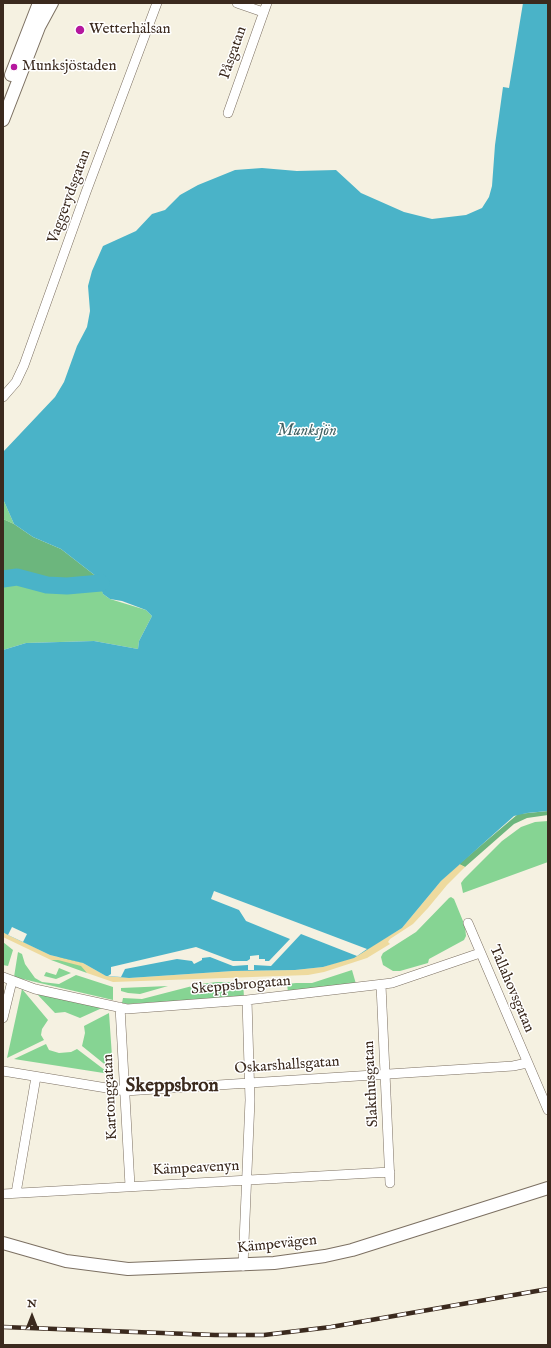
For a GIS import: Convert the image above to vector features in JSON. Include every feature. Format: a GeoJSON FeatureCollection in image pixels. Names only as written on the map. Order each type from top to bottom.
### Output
{"type":"FeatureCollection","features":[{"type":"Feature","properties":{"kind":"main road"},"geometry":{"type":"LineString","coordinates":[[3,96],[39,3]]}},
{"type":"Feature","properties":{"kind":"main road"},"geometry":{"type":"LineString","coordinates":[[3,120],[39,27],[52,3]]}},
{"type":"Feature","properties":{"kind":"main road","name":"Kämpevägen"},"geometry":{"type":"LineString","coordinates":[[3,1243],[66,1261],[128,1269],[243,1266],[325,1256],[352,1250],[548,1188]]}},
{"type":"Feature","properties":{"kind":"street","name":"Vaggerydsgatan"},"geometry":{"type":"LineString","coordinates":[[3,396],[16,382],[24,365],[86,192],[157,3]]}},
{"type":"Feature","properties":{"kind":"street"},"geometry":{"type":"LineString","coordinates":[[237,3],[263,12]]}},
{"type":"Feature","properties":{"kind":"street","name":"Påsgatan"},"geometry":{"type":"LineString","coordinates":[[228,113],[267,3]]}},
{"type":"Feature","properties":{"kind":"street","name":"Tallahovsgatan"},"geometry":{"type":"LineString","coordinates":[[468,923],[548,1110]]}},
{"type":"Feature","properties":{"kind":"street","name":"Skeppsbrogatan"},"geometry":{"type":"LineString","coordinates":[[7,979],[34,989],[127,1009],[247,1000],[381,985],[392,983],[480,953]]}},
{"type":"Feature","properties":{"kind":"street"},"geometry":{"type":"LineString","coordinates":[[3,1018],[7,979]]}},
{"type":"Feature","properties":{"kind":"street","name":"Slakthusgatan"},"geometry":{"type":"LineString","coordinates":[[381,985],[390,1183]]}},
{"type":"Feature","properties":{"kind":"street"},"geometry":{"type":"LineString","coordinates":[[243,1266],[250,1083],[247,1000]]}},
{"type":"Feature","properties":{"kind":"street","name":"Kartonggatan"},"geometry":{"type":"LineString","coordinates":[[120,1007],[130,1186]]}},
{"type":"Feature","properties":{"kind":"street","name":"Oskarshallsgatan"},"geometry":{"type":"LineString","coordinates":[[3,1071],[125,1091],[513,1066],[527,1063]]}},
{"type":"Feature","properties":{"kind":"street"},"geometry":{"type":"LineString","coordinates":[[16,1193],[36,1077]]}},
{"type":"Feature","properties":{"kind":"street","name":"Kämpeavenyn"},"geometry":{"type":"LineString","coordinates":[[3,1194],[390,1172]]}},
{"type":"Feature","properties":{"kind":"green space"},"geometry":{"type":"Polygon","coordinates":[[[3,499],[14,524],[3,519],[3,499]]]}},
{"type":"Feature","properties":{"kind":"green space"},"geometry":{"type":"Polygon","coordinates":[[[3,519],[14,524],[33,537],[61,549],[97,577],[101,583],[67,586],[47,585],[17,577],[3,579],[3,519]]]}},
{"type":"Feature","properties":{"kind":"green space"},"geometry":{"type":"Polygon","coordinates":[[[17,577],[47,585],[67,586],[101,583],[103,594],[110,599],[146,610],[152,616],[139,641],[138,649],[94,641],[26,643],[3,650],[3,579],[17,577]]]}},
{"type":"Feature","properties":{"kind":"green space"},"geometry":{"type":"Polygon","coordinates":[[[548,811],[548,815],[527,818],[514,824],[465,867],[459,864],[518,814],[548,811]]]}},
{"type":"Feature","properties":{"kind":"green space"},"geometry":{"type":"Polygon","coordinates":[[[548,821],[548,862],[463,893],[461,883],[464,879],[502,841],[521,827],[535,822],[548,821]]]}},
{"type":"Feature","properties":{"kind":"green space"},"geometry":{"type":"Polygon","coordinates":[[[451,897],[454,899],[465,926],[466,936],[464,940],[429,959],[428,963],[400,971],[393,971],[383,965],[381,957],[383,953],[416,932],[451,897]]]}},
{"type":"Feature","properties":{"kind":"green space"},"geometry":{"type":"Polygon","coordinates":[[[3,942],[13,950],[8,966],[3,965],[3,942]]]}},
{"type":"Feature","properties":{"kind":"green space"},"geometry":{"type":"Polygon","coordinates":[[[18,952],[22,954],[25,964],[35,978],[42,982],[59,984],[76,975],[113,987],[113,1000],[14,977],[18,952]]]}},
{"type":"Feature","properties":{"kind":"green space"},"geometry":{"type":"Polygon","coordinates":[[[61,957],[83,963],[87,973],[51,960],[61,957]]]}},
{"type":"Feature","properties":{"kind":"green space"},"geometry":{"type":"Polygon","coordinates":[[[59,968],[71,973],[56,979],[44,976],[46,972],[56,975],[59,968]]]}},
{"type":"Feature","properties":{"kind":"green space"},"geometry":{"type":"Polygon","coordinates":[[[352,970],[356,984],[288,992],[287,984],[312,983],[352,970]]]}},
{"type":"Feature","properties":{"kind":"green space"},"geometry":{"type":"Polygon","coordinates":[[[217,982],[243,982],[244,997],[128,1004],[122,1003],[123,998],[142,999],[200,984],[217,982]]]}},
{"type":"Feature","properties":{"kind":"green space"},"geometry":{"type":"Polygon","coordinates":[[[168,986],[140,994],[121,991],[121,988],[168,986]]]}},
{"type":"Feature","properties":{"kind":"green space"},"geometry":{"type":"Polygon","coordinates":[[[22,989],[48,1020],[42,1029],[41,1035],[44,1040],[7,1058],[22,989]]]}},
{"type":"Feature","properties":{"kind":"green space"},"geometry":{"type":"Polygon","coordinates":[[[36,993],[102,1008],[80,1018],[65,1012],[55,1013],[36,993]]]}},
{"type":"Feature","properties":{"kind":"green space"},"geometry":{"type":"Polygon","coordinates":[[[109,1013],[113,1071],[82,1046],[85,1033],[84,1026],[109,1013]]]}},
{"type":"Feature","properties":{"kind":"green space"},"geometry":{"type":"Polygon","coordinates":[[[46,1044],[49,1050],[59,1053],[71,1052],[77,1049],[110,1074],[14,1059],[46,1044]]]}},
{"type":"Feature","properties":{"kind":"sand"},"geometry":{"type":"Polygon","coordinates":[[[459,864],[465,867],[413,924],[390,939],[388,942],[390,944],[367,958],[324,972],[308,975],[113,982],[87,973],[81,966],[58,960],[51,960],[3,937],[3,932],[50,955],[83,963],[106,976],[129,978],[233,971],[295,970],[323,967],[354,957],[402,928],[441,881],[459,864]]]}},
{"type":"Feature","properties":{"kind":"water","name":"Munksjön"},"geometry":{"type":"Polygon","coordinates":[[[523,3],[548,3],[548,811],[514,816],[441,881],[402,928],[354,958],[323,967],[295,970],[233,971],[129,978],[106,976],[83,963],[50,955],[6,934],[3,932],[3,650],[26,643],[94,641],[138,649],[139,641],[152,616],[146,610],[122,601],[110,599],[103,594],[97,577],[61,549],[33,537],[14,524],[3,499],[3,452],[55,397],[64,382],[77,346],[87,327],[90,311],[88,286],[92,271],[103,246],[136,231],[152,214],[165,210],[180,195],[198,185],[235,170],[262,168],[297,171],[336,170],[361,193],[404,212],[432,219],[466,215],[482,208],[489,197],[492,186],[495,145],[503,87],[509,88],[523,3]]]}},
{"type":"Feature","properties":{"kind":"pier"},"geometry":{"type":"Polygon","coordinates":[[[214,891],[367,949],[357,956],[301,934],[271,966],[254,965],[254,970],[248,970],[248,965],[233,966],[210,957],[202,958],[202,960],[194,964],[192,961],[177,959],[125,969],[121,977],[108,976],[111,974],[111,967],[196,947],[233,961],[247,961],[250,959],[250,956],[259,955],[259,959],[269,961],[290,939],[246,921],[239,910],[211,899],[214,891]]]}},
{"type":"Feature","properties":{"kind":"pier"},"geometry":{"type":"Polygon","coordinates":[[[12,927],[27,934],[23,942],[8,935],[12,927]]]}},
{"type":"Feature","properties":{"kind":"waterway"},"geometry":{"type":"LineString","coordinates":[[3,579],[17,577],[47,585],[67,586],[101,583]]}},
{"type":"Feature","properties":{"kind":"railway"},"geometry":{"type":"LineString","coordinates":[[3,1327],[215,1335],[264,1335],[331,1327],[548,1289]]}},
{"type":"Feature","properties":{"kind":"place","name":"Wetterhälsan"},"geometry":{"type":"Point","coordinates":[80,30]}},
{"type":"Feature","properties":{"kind":"place","name":"Munksjöstaden"},"geometry":{"type":"Point","coordinates":[14,67]}},
{"type":"Feature","properties":{"kind":"district","name":"Skeppsbron"},"geometry":{"type":"Point","coordinates":[172,1087]}}]}
